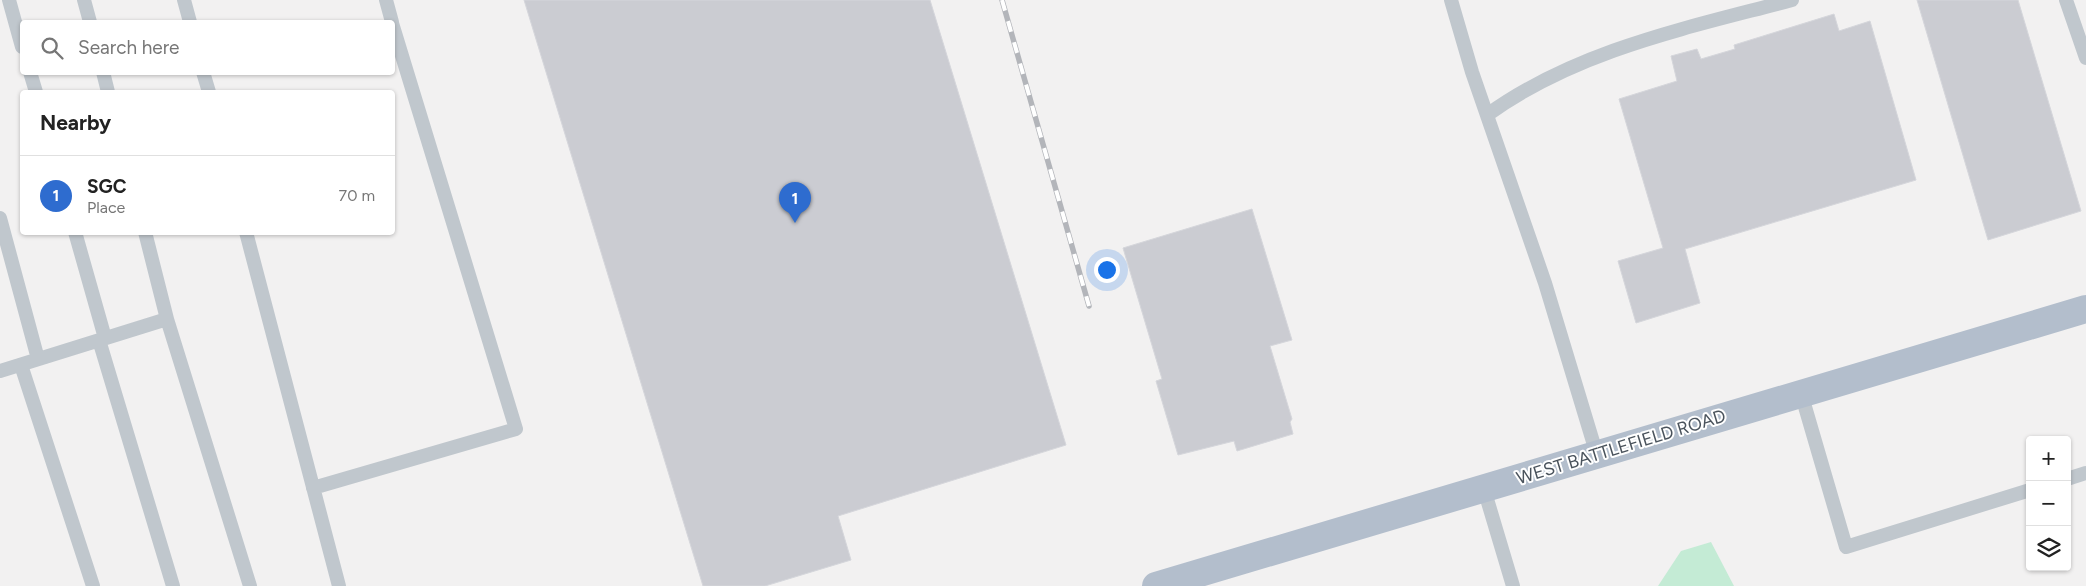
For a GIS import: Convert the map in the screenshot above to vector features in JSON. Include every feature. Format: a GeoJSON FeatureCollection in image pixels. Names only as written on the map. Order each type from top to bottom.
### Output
{"type":"FeatureCollection","features":[{"type":"Feature","properties":{"kind":"main road","name":"WEST BATTLEFIELD ROAD"},"geometry":{"type":"LineString","coordinates":[[1156,586],[2086,309]]}},
{"type":"Feature","properties":{"kind":"lane"},"geometry":{"type":"LineString","coordinates":[[9,0],[20,40]]}},
{"type":"Feature","properties":{"kind":"lane"},"geometry":{"type":"LineString","coordinates":[[84,0],[89,20]]}},
{"type":"Feature","properties":{"kind":"lane"},"geometry":{"type":"LineString","coordinates":[[184,0],[189,20]]}},
{"type":"Feature","properties":{"kind":"lane"},"geometry":{"type":"LineString","coordinates":[[386,0],[391,20]]}},
{"type":"Feature","properties":{"kind":"lane"},"geometry":{"type":"LineString","coordinates":[[1451,0],[1487,115],[1545,283],[1597,455]]}},
{"type":"Feature","properties":{"kind":"lane"},"geometry":{"type":"LineString","coordinates":[[1487,115],[1510,99],[1560,72],[1631,43],[1792,0]]}},
{"type":"Feature","properties":{"kind":"lane"},"geometry":{"type":"LineString","coordinates":[[2066,0],[2086,58]]}},
{"type":"Feature","properties":{"kind":"lane"},"geometry":{"type":"LineString","coordinates":[[313,488],[516,429],[395,33]]}},
{"type":"Feature","properties":{"kind":"lane"},"geometry":{"type":"LineString","coordinates":[[31,75],[35,90]]}},
{"type":"Feature","properties":{"kind":"lane"},"geometry":{"type":"LineString","coordinates":[[104,75],[108,90]]}},
{"type":"Feature","properties":{"kind":"lane"},"geometry":{"type":"LineString","coordinates":[[204,75],[208,90]]}},
{"type":"Feature","properties":{"kind":"lane"},"geometry":{"type":"LineString","coordinates":[[0,218],[38,359]]}},
{"type":"Feature","properties":{"kind":"lane"},"geometry":{"type":"LineString","coordinates":[[76,235],[102,339],[173,586]]}},
{"type":"Feature","properties":{"kind":"lane"},"geometry":{"type":"LineString","coordinates":[[146,235],[167,319],[250,586]]}},
{"type":"Feature","properties":{"kind":"lane"},"geometry":{"type":"LineString","coordinates":[[247,235],[339,586]]}},
{"type":"Feature","properties":{"kind":"lane"},"geometry":{"type":"LineString","coordinates":[[0,371],[167,319]]}},
{"type":"Feature","properties":{"kind":"lane"},"geometry":{"type":"LineString","coordinates":[[20,365],[93,586]]}},
{"type":"Feature","properties":{"kind":"lane"},"geometry":{"type":"LineString","coordinates":[[1801,394],[1846,547],[2026,491]]}},
{"type":"Feature","properties":{"kind":"lane"},"geometry":{"type":"LineString","coordinates":[[2071,477],[2086,473]]}},
{"type":"Feature","properties":{"kind":"lane"},"geometry":{"type":"LineString","coordinates":[[1484,488],[1513,586]]}},
{"type":"Feature","properties":{"kind":"green space"},"geometry":{"type":"Polygon","coordinates":[[[1711,542],[1734,586],[1658,586],[1681,551],[1711,542]]]}},
{"type":"Feature","properties":{"kind":"building"},"geometry":{"type":"Polygon","coordinates":[[[524,0],[930,0],[1066,445],[838,516],[851,560],[765,586],[703,586],[524,0]]]}},
{"type":"Feature","properties":{"kind":"building"},"geometry":{"type":"Polygon","coordinates":[[[1917,0],[2018,0],[2081,211],[1988,240],[1917,0]]]}},
{"type":"Feature","properties":{"kind":"building"},"geometry":{"type":"Polygon","coordinates":[[[1834,14],[1839,31],[1870,21],[1916,180],[1685,249],[1700,303],[1636,323],[1618,261],[1663,248],[1619,99],[1677,81],[1671,56],[1697,49],[1701,59],[1735,49],[1734,45],[1834,14]]]}},
{"type":"Feature","properties":{"kind":"building"},"geometry":{"type":"Polygon","coordinates":[[[1252,209],[1292,340],[1270,346],[1292,419],[1290,422],[1293,434],[1237,451],[1234,441],[1178,455],[1156,381],[1162,379],[1123,248],[1252,209]]]}},
{"type":"Feature","properties":{"kind":"railway"},"geometry":{"type":"LineString","coordinates":[[1002,0],[1089,306]]}},
{"type":"Feature","properties":{"kind":"place","name":"SGC"},"geometry":{"type":"Point","coordinates":[795,223]}}]}
